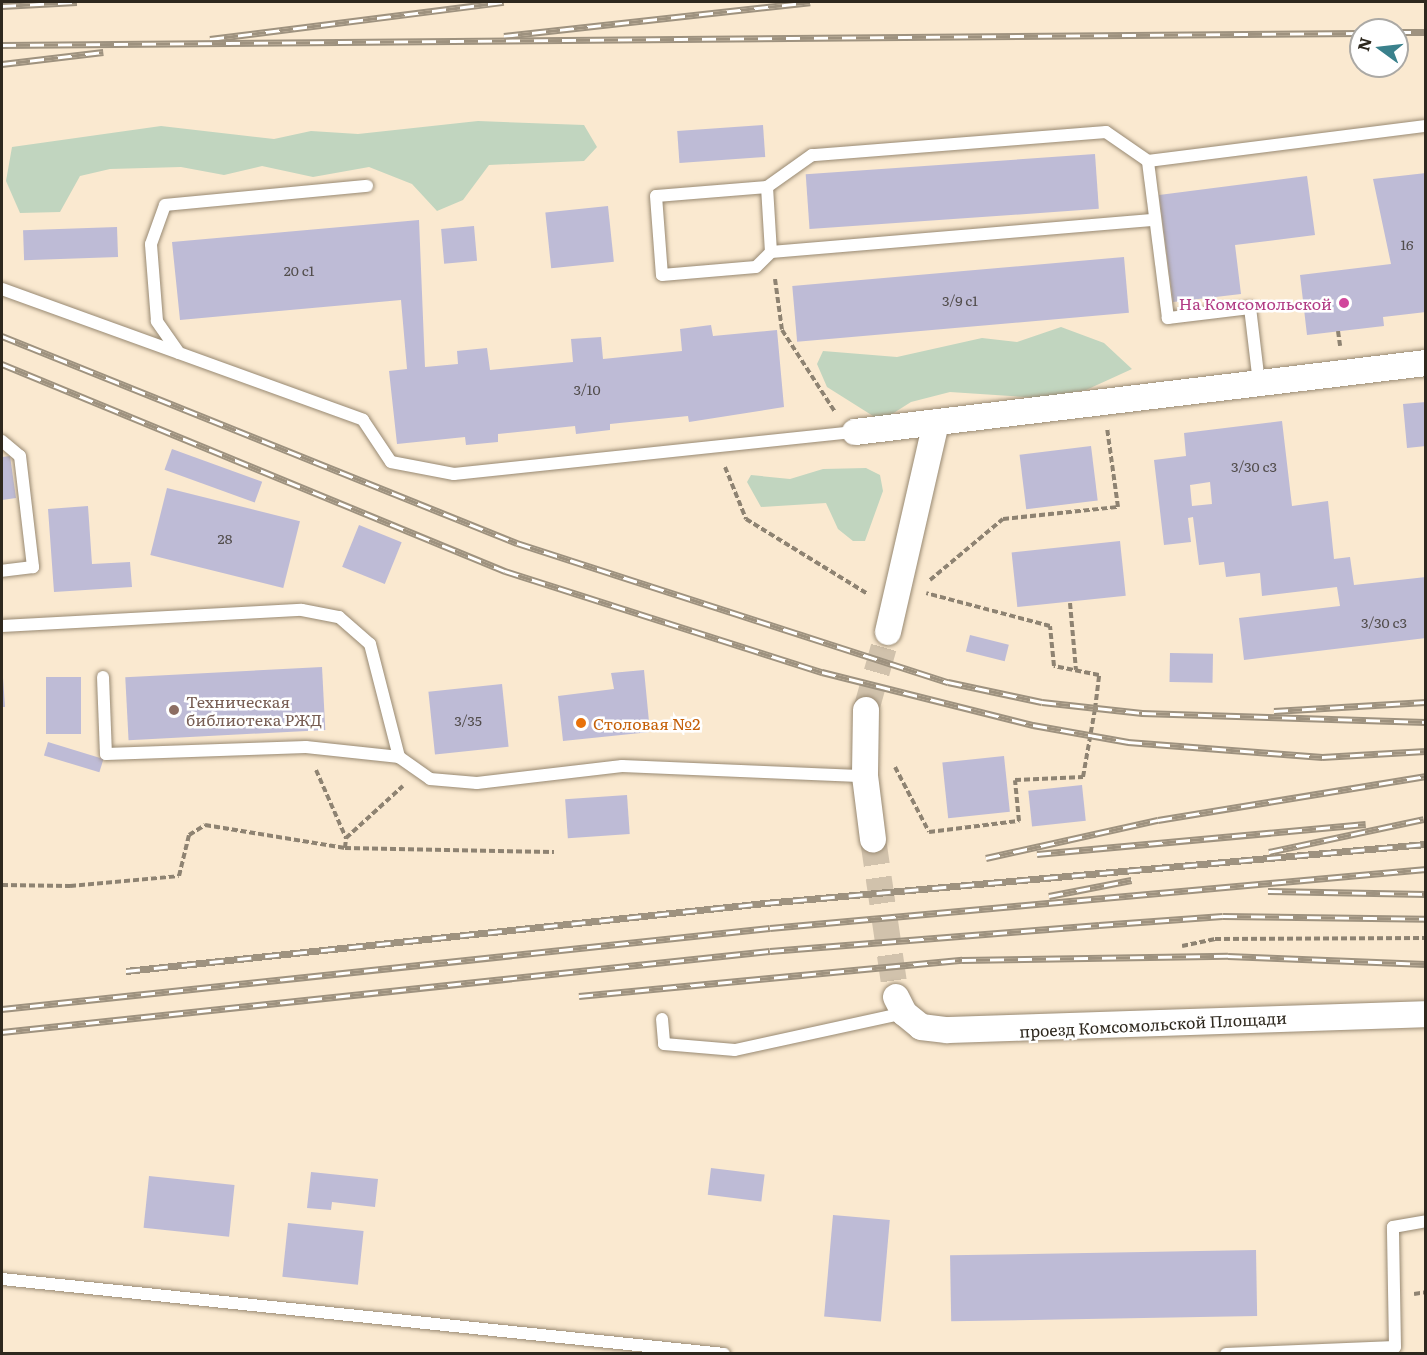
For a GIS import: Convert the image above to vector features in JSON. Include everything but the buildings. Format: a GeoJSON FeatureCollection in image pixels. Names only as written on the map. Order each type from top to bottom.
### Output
{"type":"FeatureCollection","features":[{"type":"Feature","properties":{"kind":"street"},"geometry":{"type":"LineString","coordinates":[[852,432],[1425,363]]}},
{"type":"Feature","properties":{"kind":"street"},"geometry":{"type":"LineString","coordinates":[[888,632],[936,422]]}},
{"type":"Feature","properties":{"kind":"street"},"geometry":{"type":"LineString","coordinates":[[866,710],[865,776],[873,839]]}},
{"type":"Feature","properties":{"kind":"street","name":"проезд Комсомольской Площади"},"geometry":{"type":"LineString","coordinates":[[900,1005],[921,1027],[1000,1031],[1425,1014]]}},
{"type":"Feature","properties":{"kind":"lane"},"geometry":{"type":"LineString","coordinates":[[1155,220],[771,252],[756,267],[662,275],[656,196],[766,187],[812,156],[1106,132],[1148,161],[1425,126]]}},
{"type":"Feature","properties":{"kind":"lane"},"geometry":{"type":"LineString","coordinates":[[1148,161],[1168,318],[1250,308],[1259,383]]}},
{"type":"Feature","properties":{"kind":"lane"},"geometry":{"type":"LineString","coordinates":[[179,353],[156,310],[150,244],[165,205],[367,186]]}},
{"type":"Feature","properties":{"kind":"lane"},"geometry":{"type":"LineString","coordinates":[[766,187],[771,252]]}},
{"type":"Feature","properties":{"kind":"lane"},"geometry":{"type":"LineString","coordinates":[[2,289],[363,420],[391,462],[454,474],[852,432]]}},
{"type":"Feature","properties":{"kind":"lane"},"geometry":{"type":"LineString","coordinates":[[2,441],[20,456],[33,567],[2,570]]}},
{"type":"Feature","properties":{"kind":"lane"},"geometry":{"type":"LineString","coordinates":[[2,626],[302,610],[339,617],[370,644],[399,757],[417,774],[477,783],[622,766],[865,776]]}},
{"type":"Feature","properties":{"kind":"lane"},"geometry":{"type":"LineString","coordinates":[[103,677],[106,754],[306,747],[399,757]]}},
{"type":"Feature","properties":{"kind":"lane"},"geometry":{"type":"LineString","coordinates":[[662,1019],[664,1044],[735,1050],[900,1005]]}},
{"type":"Feature","properties":{"kind":"lane"},"geometry":{"type":"LineString","coordinates":[[1226,1353],[1395,1347],[1394,1227],[1425,1221]]}},
{"type":"Feature","properties":{"kind":"lane"},"geometry":{"type":"LineString","coordinates":[[2,1279],[625,1350],[724,1353]]}},
{"type":"Feature","properties":{"kind":"path"},"geometry":{"type":"LineString","coordinates":[[771,252],[782,330],[852,432]]}},
{"type":"Feature","properties":{"kind":"path"},"geometry":{"type":"LineString","coordinates":[[1338,332],[1339,340]]}},
{"type":"Feature","properties":{"kind":"path"},"geometry":{"type":"LineString","coordinates":[[864,742],[884,746],[929,832],[1019,821],[1016,780],[1083,777],[1100,675],[1054,666],[1050,626],[916,591]]}},
{"type":"Feature","properties":{"kind":"path"},"geometry":{"type":"LineString","coordinates":[[1070,603],[1076,670]]}},
{"type":"Feature","properties":{"kind":"path"},"geometry":{"type":"LineString","coordinates":[[306,747],[346,838],[345,848]]}},
{"type":"Feature","properties":{"kind":"path"},"geometry":{"type":"LineString","coordinates":[[346,838],[417,774]]}},
{"type":"Feature","properties":{"kind":"path"},"geometry":{"type":"LineString","coordinates":[[2,885],[70,886],[179,876],[189,835],[205,825],[345,848],[554,852]]}},
{"type":"Feature","properties":{"kind":"path"},"geometry":{"type":"LineString","coordinates":[[1182,946],[1215,939],[1425,938]]}},
{"type":"Feature","properties":{"kind":"green space"},"geometry":{"type":"Polygon","coordinates":[[[478,121],[584,125],[597,147],[584,161],[489,165],[463,200],[437,211],[412,184],[369,167],[313,177],[262,166],[224,175],[181,167],[110,169],[80,176],[60,212],[20,213],[6,181],[12,147],[161,126],[274,139],[311,131],[358,134],[478,121]]]}},
{"type":"Feature","properties":{"kind":"green space"},"geometry":{"type":"Polygon","coordinates":[[[1061,327],[1104,343],[1132,369],[1086,390],[1040,398],[950,392],[911,402],[881,421],[827,387],[817,364],[823,351],[897,357],[982,338],[1017,342],[1061,327]]]}},
{"type":"Feature","properties":{"kind":"green space"},"geometry":{"type":"Polygon","coordinates":[[[866,468],[880,475],[883,491],[865,541],[853,541],[838,529],[826,503],[761,507],[747,482],[751,475],[790,479],[823,469],[866,468]]]}},
{"type":"Feature","properties":{"kind":"tunnel"},"geometry":{"type":"LineString","coordinates":[[866,710],[888,632]]}},
{"type":"Feature","properties":{"kind":"tunnel"},"geometry":{"type":"LineString","coordinates":[[873,839],[896,997]]}},
{"type":"Feature","properties":{"kind":"railway"},"geometry":{"type":"LineString","coordinates":[[2,6],[77,2]]}},
{"type":"Feature","properties":{"kind":"railway"},"geometry":{"type":"LineString","coordinates":[[210,39],[504,2]]}},
{"type":"Feature","properties":{"kind":"railway"},"geometry":{"type":"LineString","coordinates":[[504,36],[810,2]]}},
{"type":"Feature","properties":{"kind":"railway"},"geometry":{"type":"LineString","coordinates":[[1409,32],[1426,32]]}},
{"type":"Feature","properties":{"kind":"railway"},"geometry":{"type":"LineString","coordinates":[[2,45],[1349,33]]}},
{"type":"Feature","properties":{"kind":"railway"},"geometry":{"type":"LineString","coordinates":[[2,64],[103,52]]}},
{"type":"Feature","properties":{"kind":"railway"},"geometry":{"type":"LineString","coordinates":[[2,336],[517,543],[948,682],[1042,702],[1142,713],[1426,722]]}},
{"type":"Feature","properties":{"kind":"railway"},"geometry":{"type":"LineString","coordinates":[[2,364],[505,571],[822,672],[1033,725],[1128,742],[1322,757],[1426,751]]}},
{"type":"Feature","properties":{"kind":"railway"},"geometry":{"type":"LineString","coordinates":[[1274,711],[1426,702]]}},
{"type":"Feature","properties":{"kind":"railway"},"geometry":{"type":"LineString","coordinates":[[986,858],[1158,820],[1426,776]]}},
{"type":"Feature","properties":{"kind":"railway"},"geometry":{"type":"LineString","coordinates":[[1269,852],[1424,819]]}},
{"type":"Feature","properties":{"kind":"railway"},"geometry":{"type":"LineString","coordinates":[[1037,854],[1366,824]]}},
{"type":"Feature","properties":{"kind":"railway"},"geometry":{"type":"LineString","coordinates":[[126,971],[765,903],[1426,844]]}},
{"type":"Feature","properties":{"kind":"railway"},"geometry":{"type":"LineString","coordinates":[[2,1009],[770,928],[1426,869]]}},
{"type":"Feature","properties":{"kind":"railway"},"geometry":{"type":"LineString","coordinates":[[1049,896],[1131,880]]}},
{"type":"Feature","properties":{"kind":"railway"},"geometry":{"type":"LineString","coordinates":[[1268,891],[1426,894]]}},
{"type":"Feature","properties":{"kind":"railway"},"geometry":{"type":"LineString","coordinates":[[2,1032],[770,951],[1223,916],[1426,919]]}},
{"type":"Feature","properties":{"kind":"railway"},"geometry":{"type":"LineString","coordinates":[[579,996],[962,960],[1228,956],[1426,964]]}},
{"type":"Feature","properties":{"kind":"place","name":"На Комсомольской"},"geometry":{"type":"Point","coordinates":[1344,303]}},
{"type":"Feature","properties":{"kind":"place","name":"Техническая библиотека РЖД"},"geometry":{"type":"Point","coordinates":[174,710]}},
{"type":"Feature","properties":{"kind":"place","name":"Столовая №2"},"geometry":{"type":"Point","coordinates":[581,723]}}]}
